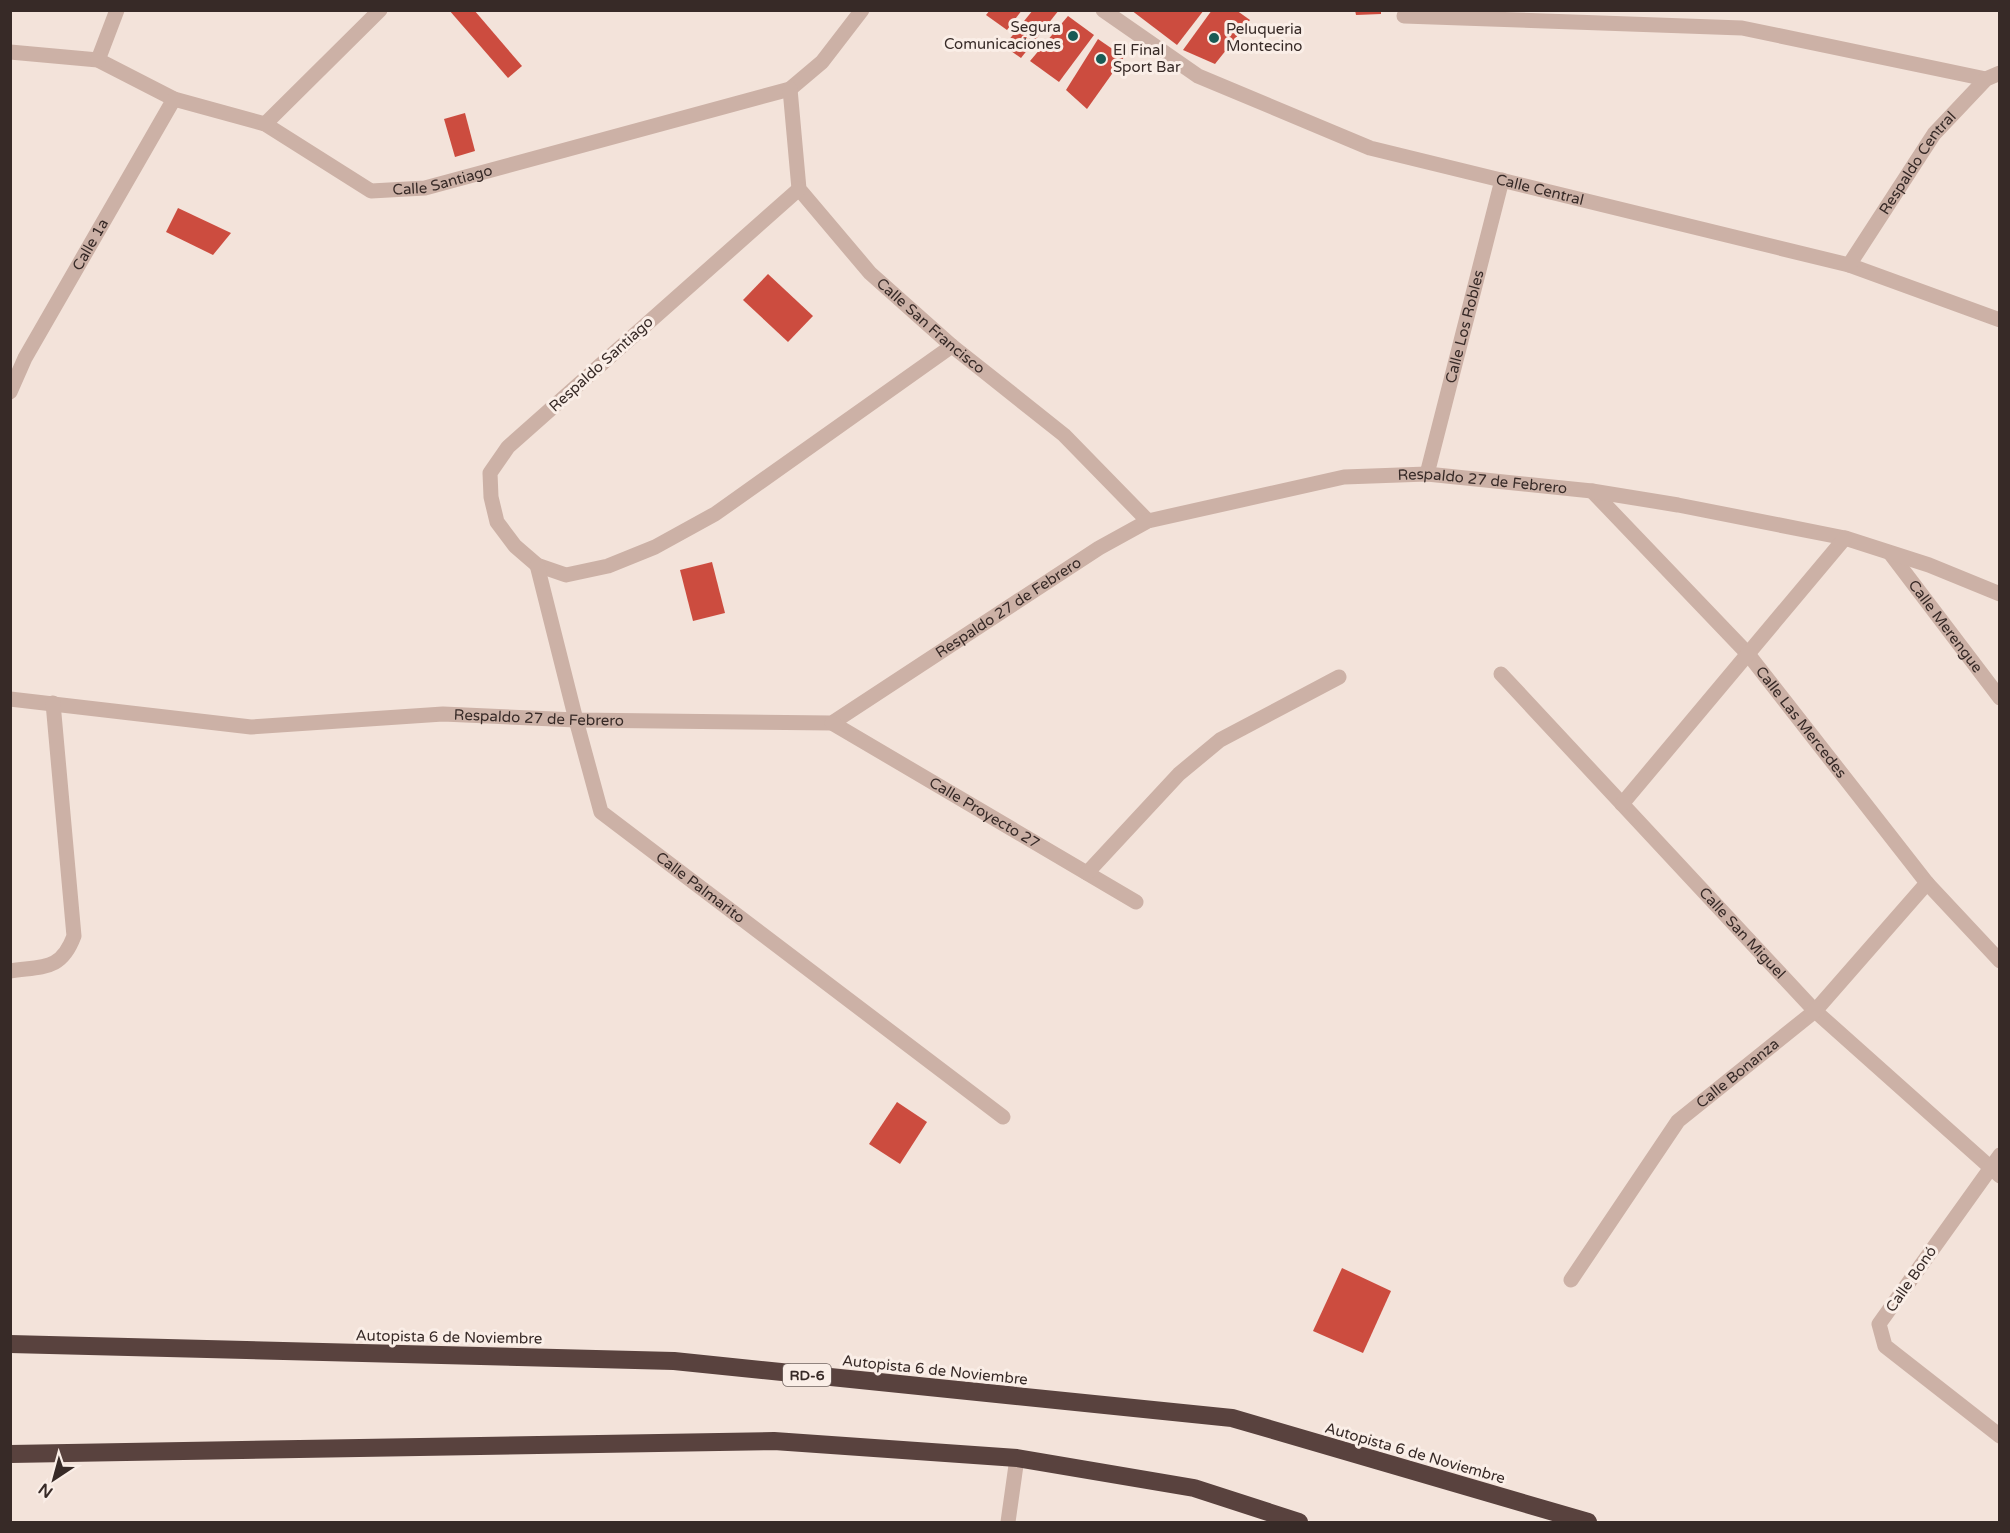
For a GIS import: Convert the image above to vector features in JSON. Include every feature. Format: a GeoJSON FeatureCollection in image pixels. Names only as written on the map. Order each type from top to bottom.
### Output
{"type":"FeatureCollection","features":[{"type":"Feature","properties":{"kind":"highway","name":"Autopista 6 de Noviembre"},"geometry":{"type":"LineString","coordinates":[[10,1344],[674,1361],[1220,1417],[1255,1425],[1588,1522]]}},
{"type":"Feature","properties":{"kind":"highway"},"geometry":{"type":"LineString","coordinates":[[10,1454],[774,1441],[1017,1458],[1194,1488],[1299,1522]]}},
{"type":"Feature","properties":{"kind":"street"},"geometry":{"type":"LineString","coordinates":[[98,60],[117,10]]}},
{"type":"Feature","properties":{"kind":"street"},"geometry":{"type":"LineString","coordinates":[[264,124],[380,10]]}},
{"type":"Feature","properties":{"kind":"street","name":"Calle Santiago"},"geometry":{"type":"LineString","coordinates":[[10,52],[98,60],[174,99],[264,124],[371,190],[425,188],[790,90],[822,62],[862,10]]}},
{"type":"Feature","properties":{"kind":"street","name":"Calle Central"},"geometry":{"type":"LineString","coordinates":[[1103,10],[1198,76],[1370,148],[1849,265],[2000,320]]}},
{"type":"Feature","properties":{"kind":"street"},"geometry":{"type":"LineString","coordinates":[[1404,16],[1742,28],[1993,76]]}},
{"type":"Feature","properties":{"kind":"street","name":"Respaldo Central"},"geometry":{"type":"LineString","coordinates":[[1849,265],[1935,134],[1993,76]]}},
{"type":"Feature","properties":{"kind":"street"},"geometry":{"type":"LineString","coordinates":[[790,90],[799,189]]}},
{"type":"Feature","properties":{"kind":"street","name":"Calle 1a"},"geometry":{"type":"LineString","coordinates":[[10,392],[18,356],[174,99]]}},
{"type":"Feature","properties":{"kind":"street","name":"Calle Los Robles"},"geometry":{"type":"LineString","coordinates":[[1427,474],[1502,180]]}},
{"type":"Feature","properties":{"kind":"street","name":"Calle San Francisco"},"geometry":{"type":"LineString","coordinates":[[799,189],[870,273],[952,346],[1064,435],[1148,520]]}},
{"type":"Feature","properties":{"kind":"street","name":"Respaldo Santiago"},"geometry":{"type":"LineString","coordinates":[[537,565],[514,546],[497,522],[490,497],[490,473],[508,447],[799,189]]}},
{"type":"Feature","properties":{"kind":"street"},"geometry":{"type":"LineString","coordinates":[[537,565],[566,575],[608,566],[655,547],[715,514],[952,346]]}},
{"type":"Feature","properties":{"kind":"street","name":"Respaldo 27 de Febrero"},"geometry":{"type":"LineString","coordinates":[[10,699],[251,727],[443,714],[576,720],[832,723],[1099,548],[1148,520],[1344,477],[1427,474],[1592,491],[1678,505],[1845,538],[1929,565],[2000,594]]}},
{"type":"Feature","properties":{"kind":"street","name":"Calle Las Mercedes"},"geometry":{"type":"LineString","coordinates":[[1592,491],[1748,654],[1927,883],[2000,961]]}},
{"type":"Feature","properties":{"kind":"street"},"geometry":{"type":"LineString","coordinates":[[1622,804],[1845,538]]}},
{"type":"Feature","properties":{"kind":"street","name":"Calle Merengue"},"geometry":{"type":"LineString","coordinates":[[1890,553],[2000,698]]}},
{"type":"Feature","properties":{"kind":"street","name":"Calle Palmarito"},"geometry":{"type":"LineString","coordinates":[[537,565],[601,812],[1003,1117]]}},
{"type":"Feature","properties":{"kind":"street","name":"Calle San Miguel"},"geometry":{"type":"LineString","coordinates":[[1501,674],[1815,1011],[1995,1172]]}},
{"type":"Feature","properties":{"kind":"street"},"geometry":{"type":"LineString","coordinates":[[1087,873],[1179,774],[1221,740],[1339,677]]}},
{"type":"Feature","properties":{"kind":"street"},"geometry":{"type":"LineString","coordinates":[[10,971],[50,965],[60,960],[67,953],[74,936],[53,703]]}},
{"type":"Feature","properties":{"kind":"street","name":"Calle Proyecto 27"},"geometry":{"type":"LineString","coordinates":[[832,723],[1136,902]]}},
{"type":"Feature","properties":{"kind":"street","name":"Calle Bonanza"},"geometry":{"type":"LineString","coordinates":[[1570,1280],[1678,1121],[1815,1011],[1927,883]]}},
{"type":"Feature","properties":{"kind":"street","name":"Calle Bonó"},"geometry":{"type":"LineString","coordinates":[[2000,1155],[1995,1172],[1879,1324],[1884,1346],[2000,1436]]}},
{"type":"Feature","properties":{"kind":"street"},"geometry":{"type":"LineString","coordinates":[[1008,1522],[1017,1458]]}},
{"type":"Feature","properties":{"kind":"building"},"geometry":{"type":"Polygon","coordinates":[[[449,10],[474,10],[522,66],[508,78],[449,10]]]}},
{"type":"Feature","properties":{"kind":"building"},"geometry":{"type":"Polygon","coordinates":[[[990,10],[1022,10],[1007,30],[986,15],[990,10]]]}},
{"type":"Feature","properties":{"kind":"building"},"geometry":{"type":"Polygon","coordinates":[[[1033,10],[1059,10],[1021,58],[1004,46],[1033,10]]]}},
{"type":"Feature","properties":{"kind":"building"},"geometry":{"type":"Polygon","coordinates":[[[1131,10],[1204,10],[1177,45],[1131,10]]]}},
{"type":"Feature","properties":{"kind":"building"},"geometry":{"type":"Polygon","coordinates":[[[1212,10],[1236,10],[1250,20],[1215,64],[1183,50],[1212,10]]]}},
{"type":"Feature","properties":{"kind":"building"},"geometry":{"type":"Polygon","coordinates":[[[1355,10],[1381,10],[1381,14],[1356,15],[1355,10]]]}},
{"type":"Feature","properties":{"kind":"building"},"geometry":{"type":"Polygon","coordinates":[[[1068,16],[1094,35],[1059,82],[1030,61],[1068,16]]]}},
{"type":"Feature","properties":{"kind":"building"},"geometry":{"type":"Polygon","coordinates":[[[1098,39],[1124,57],[1087,109],[1066,90],[1098,39]]]}},
{"type":"Feature","properties":{"kind":"building"},"geometry":{"type":"Polygon","coordinates":[[[465,113],[475,151],[455,157],[444,119],[465,113]]]}},
{"type":"Feature","properties":{"kind":"building"},"geometry":{"type":"Polygon","coordinates":[[[178,208],[231,233],[213,255],[166,232],[178,208]]]}},
{"type":"Feature","properties":{"kind":"building"},"geometry":{"type":"Polygon","coordinates":[[[768,274],[813,316],[788,342],[743,300],[768,274]]]}},
{"type":"Feature","properties":{"kind":"building"},"geometry":{"type":"Polygon","coordinates":[[[712,562],[725,613],[693,621],[680,570],[712,562]]]}},
{"type":"Feature","properties":{"kind":"building"},"geometry":{"type":"Polygon","coordinates":[[[897,1102],[927,1122],[900,1164],[869,1144],[897,1102]]]}},
{"type":"Feature","properties":{"kind":"building"},"geometry":{"type":"Polygon","coordinates":[[[1342,1268],[1391,1291],[1363,1353],[1313,1331],[1342,1268]]]}},
{"type":"Feature","properties":{"kind":"place","name":"Segura Comunicaciones"},"geometry":{"type":"Point","coordinates":[1073,36]}},
{"type":"Feature","properties":{"kind":"place","name":"Peluqueria Montecino"},"geometry":{"type":"Point","coordinates":[1214,38]}},
{"type":"Feature","properties":{"kind":"place","name":"El Final Sport Bar"},"geometry":{"type":"Point","coordinates":[1101,59]}}]}
